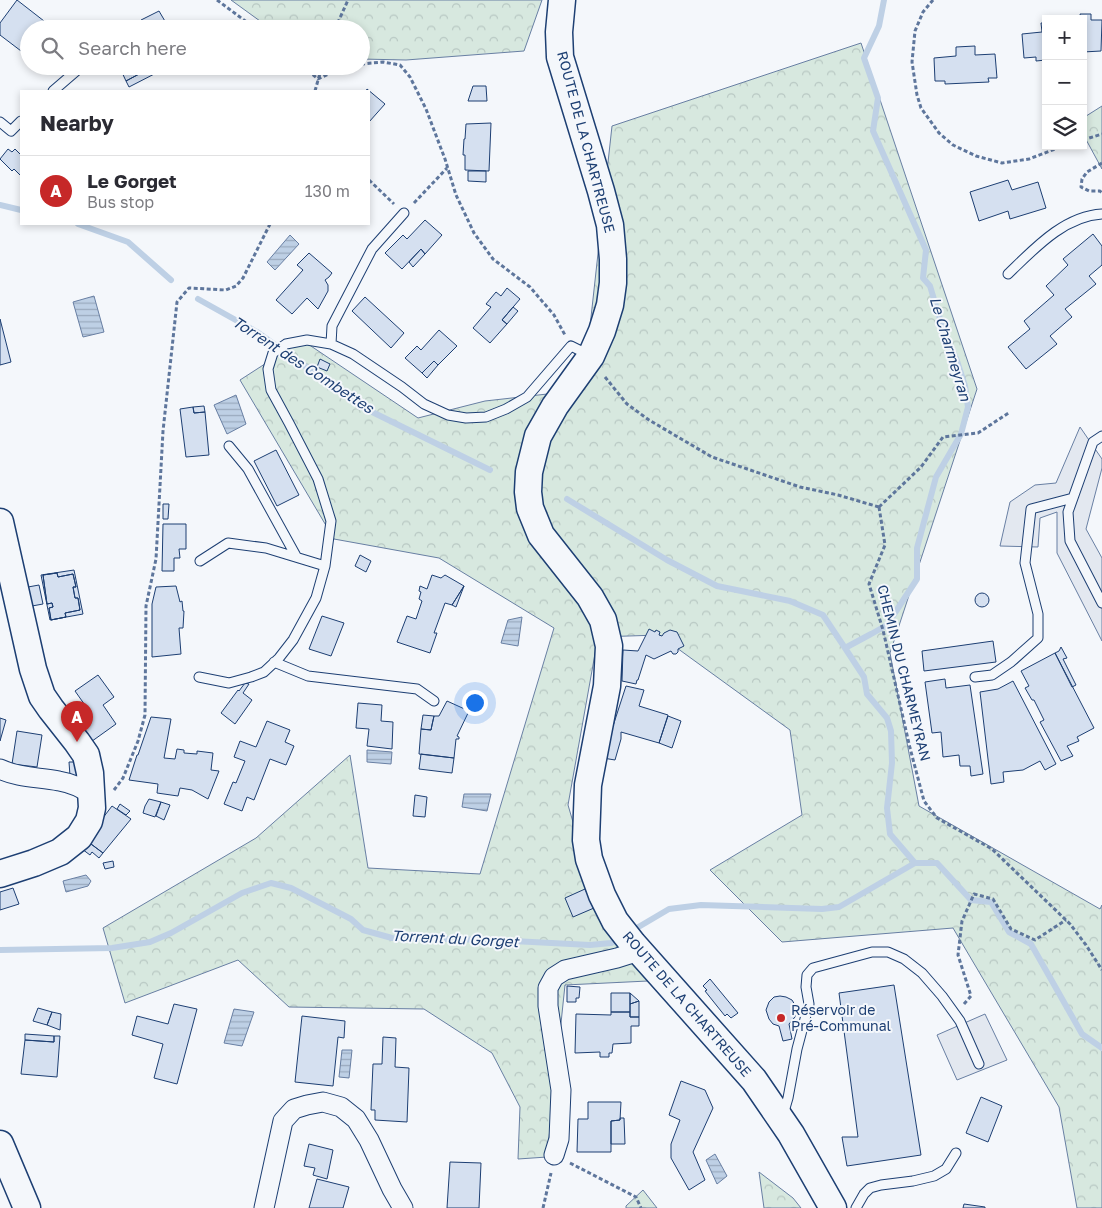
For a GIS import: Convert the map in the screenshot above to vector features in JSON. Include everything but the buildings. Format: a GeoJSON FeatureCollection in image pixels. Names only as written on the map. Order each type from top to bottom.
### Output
{"type":"FeatureCollection","features":[{"type":"Feature","properties":{"kind":"main road","name":"ROUTE DE LA CHARTREUSE"},"geometry":{"type":"LineString","coordinates":[[562,0],[559,32],[560,57],[610,225],[613,283],[610,305],[602,331],[538,436],[529,472],[528,492],[530,508],[541,535],[590,597],[603,620],[609,646],[607,686],[588,785],[586,840],[589,859],[602,895],[615,921],[636,948],[754,1080],[795,1142],[833,1208]]}},
{"type":"Feature","properties":{"kind":"main road"},"geometry":{"type":"LineString","coordinates":[[0,522],[33,670],[42,696],[86,755],[92,795],[89,821],[79,837],[60,852],[0,874]]}},
{"type":"Feature","properties":{"kind":"main road"},"geometry":{"type":"LineString","coordinates":[[0,1144],[27,1208]]}},
{"type":"Feature","properties":{"kind":"street"},"geometry":{"type":"LineString","coordinates":[[0,769],[22,776],[73,784],[92,795]]}},
{"type":"Feature","properties":{"kind":"street"},"geometry":{"type":"LineString","coordinates":[[554,1155],[559,1139],[561,1090],[548,1006],[548,988],[554,977],[564,970],[617,958],[636,948]]}},
{"type":"Feature","properties":{"kind":"street"},"geometry":{"type":"LineString","coordinates":[[264,1208],[283,1121],[294,1109],[307,1104],[323,1102],[341,1107],[356,1119],[369,1140],[392,1189],[404,1208]]}},
{"type":"Feature","properties":{"kind":"lane"},"geometry":{"type":"LineString","coordinates":[[54,90],[72,75]]}},
{"type":"Feature","properties":{"kind":"lane"},"geometry":{"type":"LineString","coordinates":[[0,122],[11,131],[20,122]]}},
{"type":"Feature","properties":{"kind":"lane"},"geometry":{"type":"LineString","coordinates":[[331,344],[332,326],[372,250],[404,214]]}},
{"type":"Feature","properties":{"kind":"lane"},"geometry":{"type":"LineString","coordinates":[[1008,274],[1045,240],[1072,222],[1095,214],[1102,214]]}},
{"type":"Feature","properties":{"kind":"lane"},"geometry":{"type":"LineString","coordinates":[[199,677],[229,683],[264,672],[293,640],[316,598],[325,566],[331,520],[318,479],[271,390],[268,369],[273,353],[286,344],[307,340],[331,344],[353,354],[424,404],[448,414],[466,418],[486,417],[506,409],[528,397],[586,358]]}},
{"type":"Feature","properties":{"kind":"lane"},"geometry":{"type":"LineString","coordinates":[[1102,436],[1093,442],[1068,512],[1070,541],[1102,603]]}},
{"type":"Feature","properties":{"kind":"lane"},"geometry":{"type":"LineString","coordinates":[[229,446],[248,469],[296,556]]}},
{"type":"Feature","properties":{"kind":"lane"},"geometry":{"type":"LineString","coordinates":[[975,677],[992,675],[1011,662],[1038,638],[1038,614],[1025,563],[1031,509],[1073,498]]}},
{"type":"Feature","properties":{"kind":"lane"},"geometry":{"type":"LineString","coordinates":[[200,562],[228,544],[266,548],[325,566]]}},
{"type":"Feature","properties":{"kind":"lane"},"geometry":{"type":"LineString","coordinates":[[274,662],[308,676],[417,689],[434,702]]}},
{"type":"Feature","properties":{"kind":"lane"},"geometry":{"type":"LineString","coordinates":[[781,1120],[788,1098],[797,1049],[809,1004],[806,987],[807,975],[813,968],[872,952],[888,952],[904,959],[922,973],[960,1021],[979,1064]]}},
{"type":"Feature","properties":{"kind":"lane"},"geometry":{"type":"LineString","coordinates":[[856,1208],[870,1188],[934,1176],[946,1168],[956,1153]]}},
{"type":"Feature","properties":{"kind":"path"},"geometry":{"type":"LineString","coordinates":[[217,0],[244,20]]}},
{"type":"Feature","properties":{"kind":"path"},"geometry":{"type":"LineString","coordinates":[[339,20],[348,0]]}},
{"type":"Feature","properties":{"kind":"path"},"geometry":{"type":"LineString","coordinates":[[933,0],[923,12],[915,31],[912,62],[921,108],[939,133],[953,145],[976,156],[1002,163],[1029,159],[1053,150]]}},
{"type":"Feature","properties":{"kind":"path"},"geometry":{"type":"LineString","coordinates":[[370,63],[383,62],[400,65],[410,77],[426,109],[456,195],[474,234],[493,259],[530,287],[554,315],[586,358],[627,404],[649,420],[712,457],[800,487],[838,495],[879,507],[921,467],[943,437],[978,433],[1010,412]]}},
{"type":"Feature","properties":{"kind":"path"},"geometry":{"type":"LineString","coordinates":[[313,75],[318,79]]}},
{"type":"Feature","properties":{"kind":"path"},"geometry":{"type":"LineString","coordinates":[[315,90],[319,75]]}},
{"type":"Feature","properties":{"kind":"path"},"geometry":{"type":"LineString","coordinates":[[318,79],[327,75]]}},
{"type":"Feature","properties":{"kind":"path"},"geometry":{"type":"LineString","coordinates":[[1087,139],[1102,134]]}},
{"type":"Feature","properties":{"kind":"path"},"geometry":{"type":"LineString","coordinates":[[1102,164],[1087,172],[1082,178],[1081,187],[1089,191],[1100,191],[1102,193]]}},
{"type":"Feature","properties":{"kind":"path"},"geometry":{"type":"LineString","coordinates":[[370,181],[404,214],[447,168]]}},
{"type":"Feature","properties":{"kind":"path"},"geometry":{"type":"LineString","coordinates":[[92,795],[104,796],[114,790],[123,778],[138,741],[145,715],[146,606],[156,559],[163,431],[177,302],[189,288],[226,290],[236,286],[269,225]]}},
{"type":"Feature","properties":{"kind":"path","name":"CHEMIN DU CHARMEYRAN"},"geometry":{"type":"LineString","coordinates":[[879,507],[885,546],[869,584],[883,630],[924,800],[937,818],[992,849],[1066,920],[1086,944],[1102,970]]}},
{"type":"Feature","properties":{"kind":"path"},"geometry":{"type":"LineString","coordinates":[[955,1014],[971,996],[958,955],[962,920],[974,894],[993,899],[1011,929],[1035,940],[1066,920]]}},
{"type":"Feature","properties":{"kind":"path"},"geometry":{"type":"LineString","coordinates":[[543,1208],[554,1155],[636,1197],[641,1208]]}},
{"type":"Feature","properties":{"kind":"green space"},"geometry":{"type":"Polygon","coordinates":[[[231,0],[542,0],[524,51],[406,60],[370,59],[370,20],[259,20],[231,0]]]}},
{"type":"Feature","properties":{"kind":"green space"},"geometry":{"type":"Polygon","coordinates":[[[861,43],[977,389],[890,653],[919,806],[1100,909],[1102,905],[1102,1208],[1077,1208],[1059,1107],[953,928],[782,942],[710,870],[802,815],[790,730],[659,635],[598,637],[568,805],[600,914],[648,981],[565,985],[547,1157],[518,1159],[520,1107],[492,1053],[424,1009],[289,1007],[238,960],[125,1003],[103,928],[256,838],[350,755],[368,868],[480,874],[554,628],[439,558],[334,539],[240,380],[302,340],[418,418],[485,401],[583,390],[612,126],[861,43]]]}},
{"type":"Feature","properties":{"kind":"green space"},"geometry":{"type":"Polygon","coordinates":[[[1102,106],[1102,169],[1087,141],[1087,115],[1102,106]]]}},
{"type":"Feature","properties":{"kind":"green space"},"geometry":{"type":"Polygon","coordinates":[[[759,1172],[793,1198],[801,1208],[764,1208],[759,1172]]]}},
{"type":"Feature","properties":{"kind":"green space"},"geometry":{"type":"Polygon","coordinates":[[[643,1190],[657,1208],[626,1208],[626,1206],[643,1190]]]}},
{"type":"Feature","properties":{"kind":"shaded area"},"geometry":{"type":"Polygon","coordinates":[[[1080,427],[1102,459],[1102,468],[1086,529],[1102,558],[1102,641],[1057,553],[1057,512],[1040,518],[1038,547],[1000,546],[1010,502],[1035,485],[1056,483],[1080,427]]]}},
{"type":"Feature","properties":{"kind":"shaded area"},"geometry":{"type":"Polygon","coordinates":[[[985,1014],[1007,1060],[957,1080],[937,1035],[985,1014]]]}},
{"type":"Feature","properties":{"kind":"water"},"geometry":{"type":"Polygon","coordinates":[[[290,235],[299,244],[275,270],[267,262],[290,235]]]}},
{"type":"Feature","properties":{"kind":"water"},"geometry":{"type":"Polygon","coordinates":[[[94,296],[104,332],[83,337],[73,302],[94,296]]]}},
{"type":"Feature","properties":{"kind":"water"},"geometry":{"type":"Polygon","coordinates":[[[236,395],[246,424],[227,434],[214,405],[236,395]]]}},
{"type":"Feature","properties":{"kind":"water"},"geometry":{"type":"Polygon","coordinates":[[[522,617],[518,646],[501,643],[508,620],[522,617]]]}},
{"type":"Feature","properties":{"kind":"water"},"geometry":{"type":"Polygon","coordinates":[[[367,750],[392,752],[391,764],[367,762],[367,750]]]}},
{"type":"Feature","properties":{"kind":"water"},"geometry":{"type":"Polygon","coordinates":[[[464,794],[491,794],[487,811],[462,807],[464,794]]]}},
{"type":"Feature","properties":{"kind":"water"},"geometry":{"type":"Polygon","coordinates":[[[86,875],[91,881],[88,886],[66,892],[63,881],[86,875]]]}},
{"type":"Feature","properties":{"kind":"water"},"geometry":{"type":"Polygon","coordinates":[[[234,1009],[254,1012],[242,1046],[224,1043],[234,1009]]]}},
{"type":"Feature","properties":{"kind":"water"},"geometry":{"type":"Polygon","coordinates":[[[342,1050],[352,1050],[349,1078],[339,1077],[342,1050]]]}},
{"type":"Feature","properties":{"kind":"water"},"geometry":{"type":"Polygon","coordinates":[[[715,1154],[727,1176],[717,1184],[706,1160],[715,1154]]]}},
{"type":"Feature","properties":{"kind":"waterway","name":"Le Charmeyran"},"geometry":{"type":"LineString","coordinates":[[873,633],[887,625],[917,579],[917,548],[936,477],[961,434],[968,407],[965,386],[957,361],[943,329],[930,286],[923,278],[926,250],[873,131],[878,98],[864,58],[879,26],[884,0]]}},
{"type":"Feature","properties":{"kind":"waterway","name":"Torrent des Combettes"},"geometry":{"type":"LineString","coordinates":[[0,205],[20,210]]}},
{"type":"Feature","properties":{"kind":"waterway","name":"Torrent des Combettes"},"geometry":{"type":"LineString","coordinates":[[81,225],[128,242],[171,280]]}},
{"type":"Feature","properties":{"kind":"waterway","name":"Torrent des Combettes"},"geometry":{"type":"LineString","coordinates":[[198,299],[257,332],[362,407],[490,470]]}},
{"type":"Feature","properties":{"kind":"waterway","name":"Torrent des Combettes"},"geometry":{"type":"LineString","coordinates":[[567,499],[667,560],[717,586],[790,601],[823,615],[845,648]]}},
{"type":"Feature","properties":{"kind":"waterway","name":"Le Charmeyran"},"geometry":{"type":"LineString","coordinates":[[871,634],[845,648],[864,677],[867,694],[887,718],[891,731],[892,763],[887,808],[890,834],[915,863],[937,863],[971,900],[991,902],[1009,932],[1031,944],[1082,1034],[1102,1048]]}},
{"type":"Feature","properties":{"kind":"waterway","name":"Torrent du Gorget"},"geometry":{"type":"LineString","coordinates":[[630,932],[669,909],[701,905],[822,909],[839,907],[915,863]]}},
{"type":"Feature","properties":{"kind":"waterway","name":"Torrent du Gorget"},"geometry":{"type":"LineString","coordinates":[[0,950],[112,948],[150,942],[171,933],[242,893],[271,883],[291,888],[351,919],[363,930],[392,938],[495,940],[590,945],[611,943],[622,937]]}},
{"type":"Feature","properties":{"kind":"place","name":"Le Gorget"},"geometry":{"type":"Point","coordinates":[77,742]}},
{"type":"Feature","properties":{"kind":"place","name":"Réservoir de Pré-Communal"},"geometry":{"type":"Point","coordinates":[781,1018]}}]}
